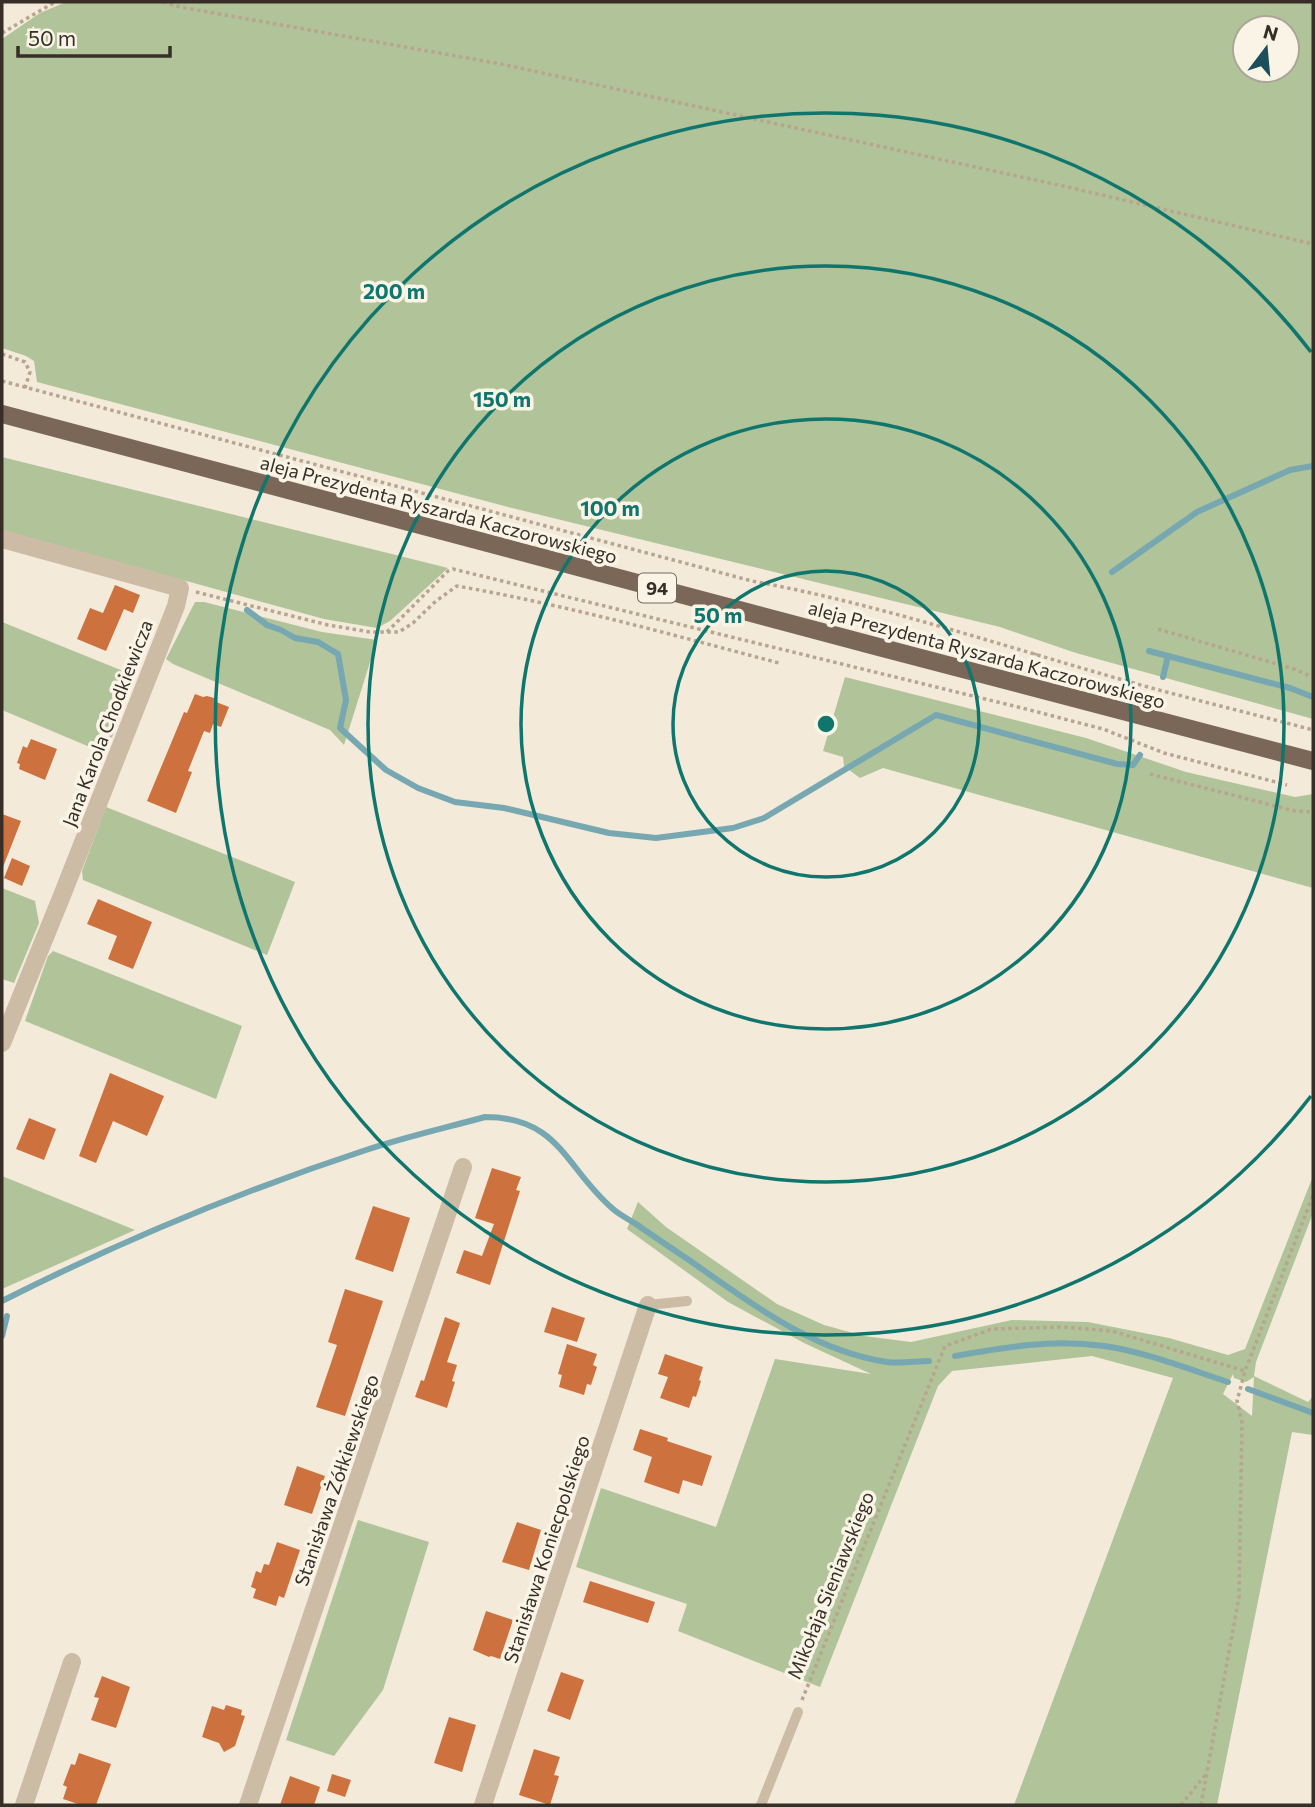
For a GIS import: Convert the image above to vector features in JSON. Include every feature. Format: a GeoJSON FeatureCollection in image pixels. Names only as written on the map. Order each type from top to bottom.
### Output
{"type":"FeatureCollection","features":[{"type":"Feature","properties":{"kind":"main road","name":"aleja Prezydenta Ryszarda Kaczorowskiego"},"geometry":{"type":"LineString","coordinates":[[2,414],[1313,761]]}},
{"type":"Feature","properties":{"kind":"street"},"geometry":{"type":"LineString","coordinates":[[2,539],[180,588]]}},
{"type":"Feature","properties":{"kind":"street","name":"Jana Karola Chodkiewicza"},"geometry":{"type":"LineString","coordinates":[[2,1043],[176,606],[180,588]]}},
{"type":"Feature","properties":{"kind":"street","name":"Stanisława Żółkiewskiego"},"geometry":{"type":"LineString","coordinates":[[248,1805],[463,1167]]}},
{"type":"Feature","properties":{"kind":"street","name":"Stanisława Koniecpolskiego"},"geometry":{"type":"LineString","coordinates":[[483,1805],[648,1305]]}},
{"type":"Feature","properties":{"kind":"street"},"geometry":{"type":"LineString","coordinates":[[24,1805],[72,1662]]}},
{"type":"Feature","properties":{"kind":"lane"},"geometry":{"type":"LineString","coordinates":[[648,1305],[687,1301]]}},
{"type":"Feature","properties":{"kind":"lane"},"geometry":{"type":"LineString","coordinates":[[761,1805],[798,1712]]}},
{"type":"Feature","properties":{"kind":"path"},"geometry":{"type":"LineString","coordinates":[[2,33],[55,2]]}},
{"type":"Feature","properties":{"kind":"path"},"geometry":{"type":"LineString","coordinates":[[163,2],[501,64],[1075,188],[1313,244]]}},
{"type":"Feature","properties":{"kind":"path"},"geometry":{"type":"LineString","coordinates":[[2,354],[25,362],[30,373],[25,388]]}},
{"type":"Feature","properties":{"kind":"path"},"geometry":{"type":"LineString","coordinates":[[2,382],[752,582],[805,591],[1313,730]]}},
{"type":"Feature","properties":{"kind":"path"},"geometry":{"type":"LineString","coordinates":[[387,632],[453,569],[1022,708],[1103,729],[1164,753],[1287,785]]}},
{"type":"Feature","properties":{"kind":"path"},"geometry":{"type":"LineString","coordinates":[[180,588],[328,625],[370,632],[399,632],[413,624],[436,601],[457,586],[506,594],[779,663]]}},
{"type":"Feature","properties":{"kind":"path"},"geometry":{"type":"LineString","coordinates":[[1158,629],[1313,677]]}},
{"type":"Feature","properties":{"kind":"path"},"geometry":{"type":"LineString","coordinates":[[1150,774],[1295,811],[1313,812]]}},
{"type":"Feature","properties":{"kind":"path"},"geometry":{"type":"LineString","coordinates":[[1201,1805],[1239,1597],[1242,1422],[1237,1401],[1245,1371],[1313,1195]]}},
{"type":"Feature","properties":{"kind":"path","name":"Mikołaja Sieniawskiego"},"geometry":{"type":"LineString","coordinates":[[798,1712],[945,1346],[992,1329],[1063,1327],[1112,1331],[1245,1371]]}},
{"type":"Feature","properties":{"kind":"path"},"geometry":{"type":"LineString","coordinates":[[1181,1805],[1206,1774]]}},
{"type":"Feature","properties":{"kind":"green space"},"geometry":{"type":"Polygon","coordinates":[[[66,2],[1313,2],[1313,719],[1076,653],[1000,627],[512,508],[37,382],[34,361],[2,348],[2,39],[40,13],[66,2]]]}},
{"type":"Feature","properties":{"kind":"green space"},"geometry":{"type":"Polygon","coordinates":[[[2,457],[448,568],[390,621],[377,628],[324,619],[2,530],[2,457]]]}},
{"type":"Feature","properties":{"kind":"green space"},"geometry":{"type":"Polygon","coordinates":[[[195,602],[322,632],[377,640],[344,745],[330,730],[166,659],[195,602]]]}},
{"type":"Feature","properties":{"kind":"green space"},"geometry":{"type":"Polygon","coordinates":[[[2,622],[128,673],[120,718],[107,749],[97,750],[2,710],[2,622]]]}},
{"type":"Feature","properties":{"kind":"green space"},"geometry":{"type":"Polygon","coordinates":[[[845,677],[1086,738],[1186,772],[1295,797],[1313,794],[1313,888],[883,768],[860,778],[844,766],[843,757],[823,751],[845,677]]]}},
{"type":"Feature","properties":{"kind":"green space"},"geometry":{"type":"Polygon","coordinates":[[[106,807],[295,882],[267,955],[83,880],[82,871],[106,807]]]}},
{"type":"Feature","properties":{"kind":"green space"},"geometry":{"type":"Polygon","coordinates":[[[2,888],[35,901],[39,923],[14,983],[2,979],[2,888]]]}},
{"type":"Feature","properties":{"kind":"green space"},"geometry":{"type":"Polygon","coordinates":[[[53,951],[242,1026],[216,1099],[25,1021],[48,956],[53,951]]]}},
{"type":"Feature","properties":{"kind":"green space"},"geometry":{"type":"Polygon","coordinates":[[[2,1176],[135,1230],[2,1289],[2,1176]]]}},
{"type":"Feature","properties":{"kind":"green space"},"geometry":{"type":"Polygon","coordinates":[[[1313,1176],[1313,1213],[1256,1362],[1254,1376],[1308,1402],[1313,1396],[1313,1435],[1292,1432],[1217,1805],[1014,1805],[1173,1378],[1092,1356],[952,1371],[938,1386],[820,1687],[678,1631],[687,1604],[576,1567],[601,1488],[716,1527],[775,1359],[871,1374],[804,1343],[728,1302],[627,1229],[638,1202],[666,1227],[777,1304],[824,1325],[864,1336],[911,1342],[1012,1320],[1088,1322],[1169,1338],[1228,1355],[1245,1349],[1313,1176]],[[1233,1374],[1223,1394],[1252,1416],[1254,1377],[1246,1382],[1234,1378],[1233,1374]]]}},
{"type":"Feature","properties":{"kind":"green space"},"geometry":{"type":"Polygon","coordinates":[[[358,1520],[429,1542],[383,1690],[334,1756],[286,1740],[358,1520]]]}},
{"type":"Feature","properties":{"kind":"building"},"geometry":{"type":"Polygon","coordinates":[[[115,585],[140,595],[133,613],[124,609],[106,651],[77,639],[90,608],[103,613],[115,585]]]}},
{"type":"Feature","properties":{"kind":"building"},"geometry":{"type":"Polygon","coordinates":[[[195,694],[214,698],[216,702],[229,707],[221,727],[213,724],[210,733],[204,731],[188,771],[192,772],[176,813],[147,801],[184,712],[187,713],[195,694]]]}},
{"type":"Feature","properties":{"kind":"building"},"geometry":{"type":"Polygon","coordinates":[[[31,739],[57,749],[45,780],[19,769],[20,764],[17,763],[23,746],[27,748],[31,739]]]}},
{"type":"Feature","properties":{"kind":"building"},"geometry":{"type":"Polygon","coordinates":[[[2,814],[21,821],[3,867],[2,867],[2,814]]]}},
{"type":"Feature","properties":{"kind":"building"},"geometry":{"type":"Polygon","coordinates":[[[12,858],[30,866],[22,886],[4,878],[12,858]]]}},
{"type":"Feature","properties":{"kind":"building"},"geometry":{"type":"Polygon","coordinates":[[[98,899],[152,922],[133,969],[108,959],[117,936],[87,924],[98,899]]]}},
{"type":"Feature","properties":{"kind":"building"},"geometry":{"type":"Polygon","coordinates":[[[110,1073],[164,1096],[147,1136],[113,1121],[96,1163],[79,1156],[110,1073]]]}},
{"type":"Feature","properties":{"kind":"building"},"geometry":{"type":"Polygon","coordinates":[[[29,1118],[56,1129],[44,1160],[16,1149],[29,1118]]]}},
{"type":"Feature","properties":{"kind":"building"},"geometry":{"type":"Polygon","coordinates":[[[492,1168],[521,1177],[516,1190],[520,1191],[490,1285],[456,1273],[464,1250],[482,1256],[494,1224],[475,1218],[492,1168]]]}},
{"type":"Feature","properties":{"kind":"building"},"geometry":{"type":"Polygon","coordinates":[[[373,1206],[410,1218],[393,1272],[355,1259],[373,1206]]]}},
{"type":"Feature","properties":{"kind":"building"},"geometry":{"type":"Polygon","coordinates":[[[345,1289],[383,1301],[345,1416],[316,1407],[337,1345],[328,1342],[345,1289]]]}},
{"type":"Feature","properties":{"kind":"building"},"geometry":{"type":"Polygon","coordinates":[[[552,1307],[585,1318],[577,1342],[544,1332],[552,1307]]]}},
{"type":"Feature","properties":{"kind":"building"},"geometry":{"type":"Polygon","coordinates":[[[445,1317],[460,1323],[447,1362],[457,1365],[447,1408],[415,1397],[421,1380],[424,1381],[445,1317]]]}},
{"type":"Feature","properties":{"kind":"building"},"geometry":{"type":"Polygon","coordinates":[[[567,1344],[597,1354],[593,1365],[597,1367],[591,1385],[587,1384],[584,1395],[559,1387],[562,1375],[558,1374],[567,1344]]]}},
{"type":"Feature","properties":{"kind":"building"},"geometry":{"type":"Polygon","coordinates":[[[665,1354],[703,1367],[696,1397],[693,1396],[689,1408],[660,1398],[668,1377],[658,1374],[665,1354]]]}},
{"type":"Feature","properties":{"kind":"building"},"geometry":{"type":"Polygon","coordinates":[[[640,1429],[712,1456],[702,1486],[683,1480],[679,1494],[644,1482],[652,1457],[633,1450],[640,1429]]]}},
{"type":"Feature","properties":{"kind":"building"},"geometry":{"type":"Polygon","coordinates":[[[297,1466],[325,1476],[312,1514],[284,1505],[297,1466]]]}},
{"type":"Feature","properties":{"kind":"building"},"geometry":{"type":"Polygon","coordinates":[[[517,1522],[541,1530],[529,1570],[502,1562],[517,1522]]]}},
{"type":"Feature","properties":{"kind":"building"},"geometry":{"type":"Polygon","coordinates":[[[277,1542],[300,1550],[284,1598],[279,1596],[276,1606],[253,1598],[256,1589],[251,1587],[256,1571],[261,1573],[264,1564],[269,1565],[277,1542]]]}},
{"type":"Feature","properties":{"kind":"building"},"geometry":{"type":"Polygon","coordinates":[[[590,1581],[655,1602],[648,1623],[583,1602],[590,1581]]]}},
{"type":"Feature","properties":{"kind":"building"},"geometry":{"type":"Polygon","coordinates":[[[486,1611],[513,1620],[500,1659],[473,1650],[486,1611]]]}},
{"type":"Feature","properties":{"kind":"building"},"geometry":{"type":"Polygon","coordinates":[[[561,1672],[584,1680],[570,1720],[547,1711],[561,1672]]]}},
{"type":"Feature","properties":{"kind":"building"},"geometry":{"type":"Polygon","coordinates":[[[102,1676],[130,1687],[116,1728],[91,1720],[99,1698],[94,1697],[102,1676]]]}},
{"type":"Feature","properties":{"kind":"building"},"geometry":{"type":"Polygon","coordinates":[[[226,1705],[242,1710],[241,1715],[245,1716],[235,1746],[224,1752],[219,1743],[202,1737],[212,1706],[224,1710],[226,1705]]]}},
{"type":"Feature","properties":{"kind":"building"},"geometry":{"type":"Polygon","coordinates":[[[449,1717],[476,1725],[462,1772],[434,1763],[449,1717]]]}},
{"type":"Feature","properties":{"kind":"building"},"geometry":{"type":"Polygon","coordinates":[[[534,1749],[560,1757],[554,1775],[559,1776],[550,1805],[519,1795],[534,1749]]]}},
{"type":"Feature","properties":{"kind":"building"},"geometry":{"type":"Polygon","coordinates":[[[79,1753],[111,1764],[96,1805],[81,1805],[63,1799],[67,1787],[63,1785],[71,1764],[75,1765],[79,1753]]]}},
{"type":"Feature","properties":{"kind":"building"},"geometry":{"type":"Polygon","coordinates":[[[332,1774],[351,1780],[345,1797],[327,1791],[332,1774]]]}},
{"type":"Feature","properties":{"kind":"building"},"geometry":{"type":"Polygon","coordinates":[[[290,1776],[320,1787],[314,1805],[280,1805],[290,1776]]]}},
{"type":"Feature","properties":{"kind":"waterway"},"geometry":{"type":"LineString","coordinates":[[1112,572],[1197,512],[1290,470],[1313,466]]}},
{"type":"Feature","properties":{"kind":"waterway"},"geometry":{"type":"LineString","coordinates":[[247,610],[267,625],[295,638],[318,642],[338,654],[346,700],[340,728],[386,770],[418,788],[455,802],[504,808],[609,833],[656,838],[733,828],[764,818],[936,715],[1117,764],[1133,765],[1140,755]]}},
{"type":"Feature","properties":{"kind":"waterway"},"geometry":{"type":"LineString","coordinates":[[1149,651],[1168,656],[1163,677]]}},
{"type":"Feature","properties":{"kind":"waterway"},"geometry":{"type":"LineString","coordinates":[[1168,656],[1290,688],[1313,697]]}},
{"type":"Feature","properties":{"kind":"waterway"},"geometry":{"type":"LineString","coordinates":[[2,1301],[91,1258],[227,1200],[381,1145],[485,1117],[510,1119],[546,1135],[616,1211],[782,1323],[807,1336],[859,1356],[892,1363],[929,1361]]}},
{"type":"Feature","properties":{"kind":"waterway"},"geometry":{"type":"LineString","coordinates":[[2,1336],[7,1316]]}},
{"type":"Feature","properties":{"kind":"waterway"},"geometry":{"type":"LineString","coordinates":[[955,1356],[1029,1345],[1085,1344],[1135,1352],[1228,1382]]}},
{"type":"Feature","properties":{"kind":"waterway"},"geometry":{"type":"LineString","coordinates":[[1248,1389],[1313,1413]]}}]}
